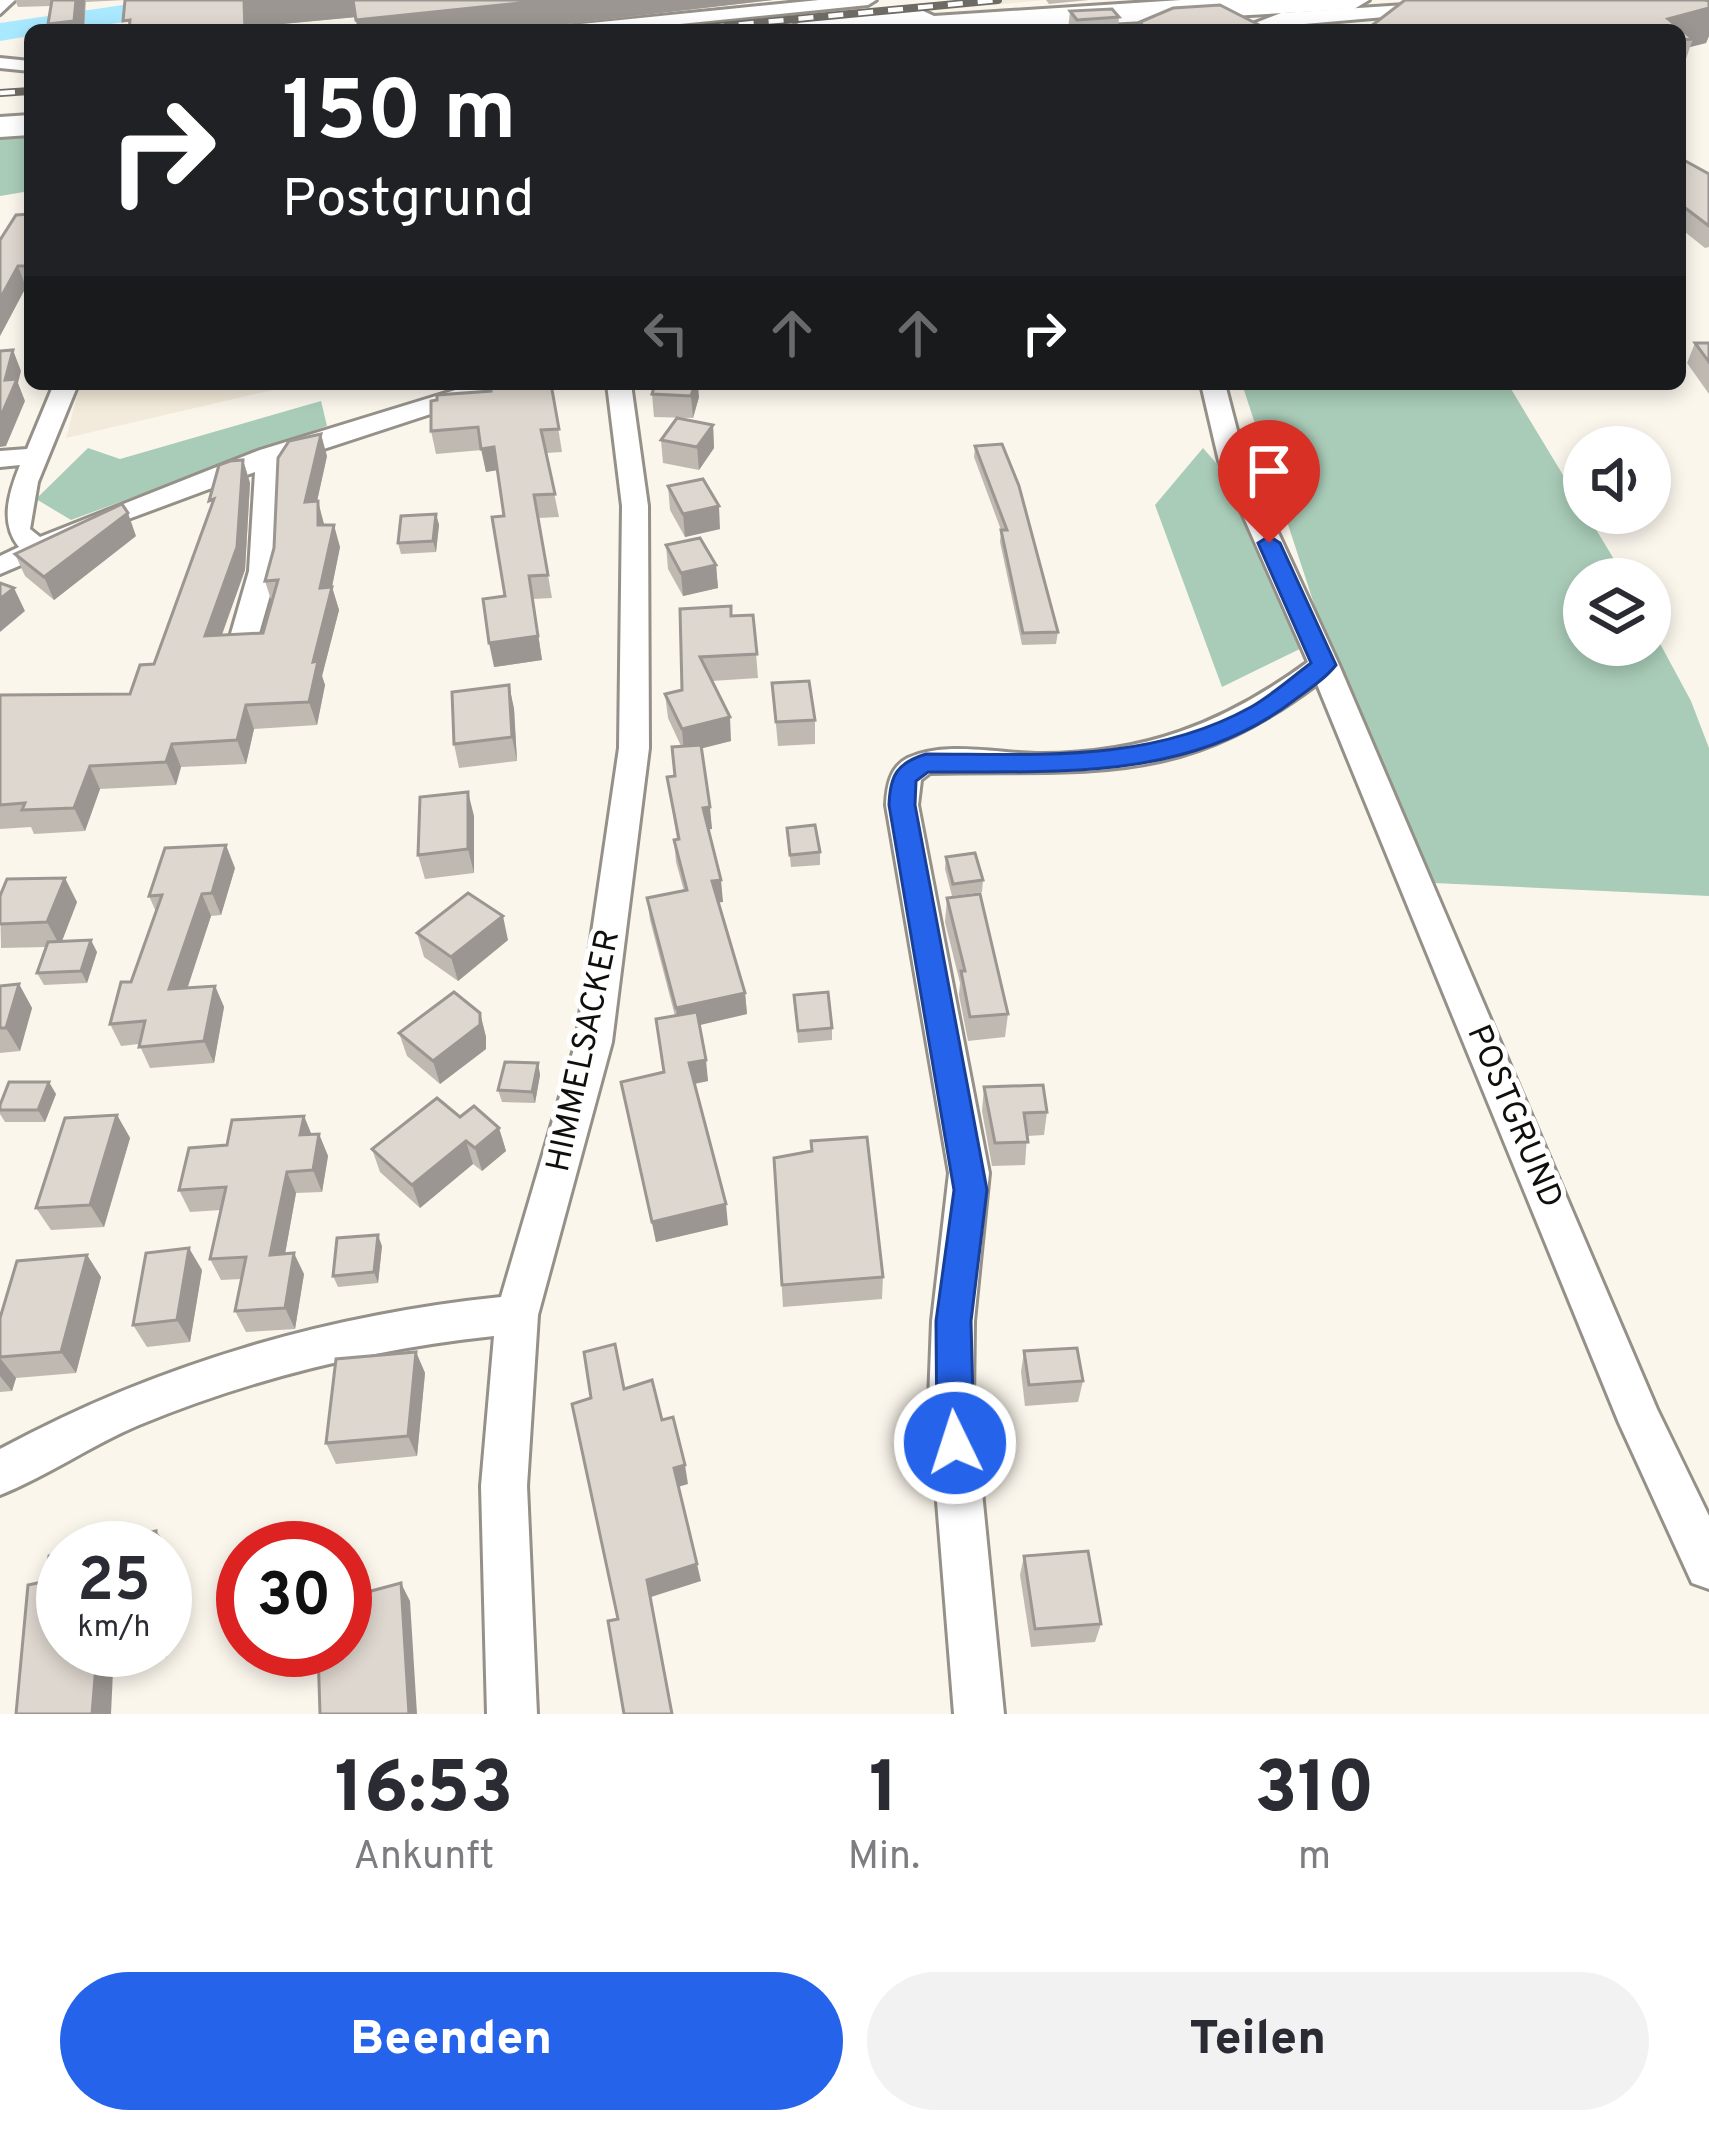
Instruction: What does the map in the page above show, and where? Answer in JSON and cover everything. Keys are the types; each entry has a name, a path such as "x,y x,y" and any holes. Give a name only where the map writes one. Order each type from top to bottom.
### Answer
{"highway":[{"path":"868,24 1129,0"},
{"path":"944,17 1261,0"},
{"path":"951,24 1354,0"}],"street":[{"path":"0,9 8,0"},
{"path":"615,24 760,4 868,0"},
{"path":"1265,24 1296,16 1449,7"},
{"path":"36,548 13,522 64,390"},
{"path":"0,566 269,455 480,390"},
{"name":"HIMMELSACKER","path":"512,1714 504,1486 517,1315 594,1042 634,748 635,506 620,390"},
{"name":"POSTGRUND","path":"1214,390 1225,441 1324,665 1641,1424 1709,1566"},
{"path":"242,644 263,571 269,455"},
{"path":"0,459 38,456"},
{"path":"980,1714 951,1401 953,1321 970,1190 902,805 903,780 911,768 926,763 1103,762 1196,742 1262,712 1324,665"},
{"path":"0,1473 153,1400 239,1371 383,1332 453,1319 517,1315"}],"shaded area":[{"path":"962,0 1045,0 795,24 703,24"},
{"path":"78,390 272,390 66,438"}],"green space":[{"path":"24,134 24,192 0,196 0,136"},
{"path":"1244,390 1512,390 1563,475 1563,534 1599,534 1613,558 1563,558 1563,666 1671,664 1691,701 1709,748 1709,896 1434,883 1334,665"},
{"path":"321,401 327,426 71,520 36,499 88,448 120,459"},
{"path":"1203,448 1217,464 1304,647 1222,687 1155,505"}],"building":[{"path":"52,0 76,0 74,21 48,24"},
{"path":"125,0 258,0 244,1 245,24 123,21"},
{"path":"353,0 549,0 356,20"},
{"path":"1405,0 1709,1 1709,8 1668,19 1674,24 1374,24"},
{"path":"1220,5 1257,24 1140,22 1173,8"},
{"path":"1112,9 1119,17 1077,20 1070,11"},
{"path":"1686,161 1709,174 1709,226 1686,209"},
{"path":"24,214 24,266 18,266 0,299 0,240 16,215"},
{"path":"1695,343 1709,343 1709,362"},
{"path":"13,350 5,380 17,379 0,418 0,351"},
{"path":"552,390 559,429 541,430 555,494 534,495 548,575 529,576 538,636 489,643 483,599 505,596 492,517 504,516 494,447 481,449 478,427 431,431 431,401 437,395"},
{"path":"653,390 693,390 691,396 652,394"},
{"path":"677,418 713,425 697,447 661,440"},
{"path":"321,434 305,502 318,501 318,525 334,525 320,588 332,587 313,662 318,661 309,702 246,705 237,740 172,744 166,762 90,766 74,808 22,810 25,803 0,805 0,695 130,694 140,665 154,664 214,499 209,501 219,465 230,461 243,460 237,547 205,636 263,633 278,580 265,581 274,548 278,458 289,441"},
{"path":"1002,444 1019,486 1058,632 1023,633 1001,530 1007,530 975,446"},
{"path":"703,479 719,506 683,514 668,486"},
{"path":"122,504 128,513 44,577 15,554"},
{"path":"436,514 433,541 398,543 401,516"},
{"path":"700,538 716,565 681,573 666,545"},
{"path":"0,583 14,588 0,599"},
{"path":"731,606 731,616 753,615 757,654 700,657 730,717 682,729 665,694 682,690 680,609"},
{"path":"809,681 815,720 776,722 772,683"},
{"path":"509,685 512,737 454,744 452,692"},
{"path":"701,745 710,807 703,808 721,880 712,881 745,993 676,1008 647,898 687,890 674,840 679,839 667,777 675,776 672,747"},
{"path":"468,792 468,849 418,855 420,797"},
{"path":"815,825 820,852 790,855 787,828"},
{"path":"226,845 212,893 202,894 169,989 215,986 204,1041 139,1047 145,1021 110,1024 121,982 131,982 162,895 149,896 165,848"},
{"path":"975,853 983,880 953,884 946,857"},
{"path":"65,878 47,922 0,924 0,896 7,879"},
{"path":"468,893 503,916 451,957 417,933"},
{"path":"980,894 1008,1014 970,1017 961,971 965,971 947,898"},
{"path":"91,940 81,971 37,973 48,942"},
{"path":"19,984 6,1028 0,1028 0,986"},
{"path":"454,992 480,1013 480,1025 433,1061 399,1033"},
{"path":"828,992 832,1028 798,1031 794,995"},
{"path":"697,1012 706,1060 689,1063 726,1204 652,1222 621,1082 664,1072 656,1019"},
{"path":"505,1062 538,1063 532,1092 498,1090"},
{"path":"9,1082 49,1082 38,1110 0,1110"},
{"path":"1043,1085 1047,1112 1024,1113 1028,1142 995,1143 984,1087"},
{"path":"437,1098 460,1117 474,1106 499,1128 475,1148 466,1141 412,1185 372,1149"},
{"path":"117,1115 90,1205 36,1208 65,1118"},
{"path":"304,1116 300,1135 319,1134 313,1170 287,1172 270,1255 294,1253 285,1308 235,1311 246,1257 210,1259 226,1187 179,1190 189,1148 227,1145 232,1120"},
{"path":"867,1137 883,1277 782,1285 774,1158 812,1151 811,1141"},
{"path":"378,1235 374,1272 333,1276 337,1238"},
{"path":"189,1248 177,1320 133,1325 146,1253"},
{"path":"87,1255 61,1352 0,1357 0,1318 17,1261"},
{"path":"615,1344 624,1389 652,1380 662,1420 673,1417 685,1465 674,1468 697,1564 647,1580 672,1714 624,1714 608,1621 618,1619 572,1404 591,1398 584,1352"},
{"path":"1077,1348 1083,1381 1029,1385 1024,1351"},
{"path":"416,1352 408,1436 326,1443 336,1359"},
{"path":"1088,1551 1101,1624 1035,1629 1024,1556"},
{"path":"36,1583 36,1677 95,1677 92,1714 16,1714 28,1585"},
{"path":"401,1583 409,1714 320,1714 319,1677 372,1677 372,1591"}],"waterway":[{"path":"54,24 214,0"},
{"path":"0,32 24,28"}],"railway":[{"path":"743,24 998,0"},
{"path":"0,93 24,91"}],"route":[{"path":"955,1443 953,1321 969,1173 902,805 903,780 911,768 926,763 1103,762 1144,756 1196,742 1262,712 1324,665 1269,543"}]}
